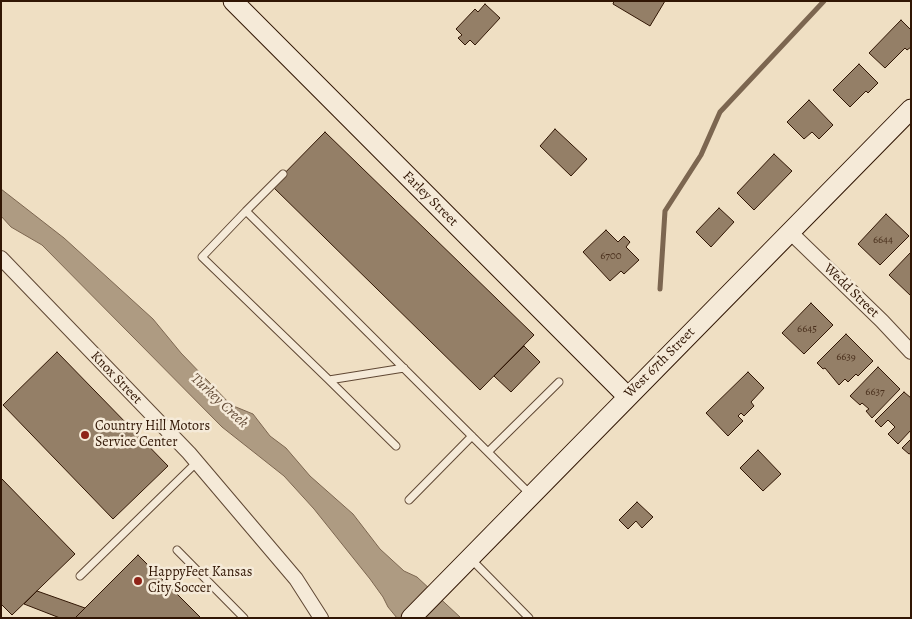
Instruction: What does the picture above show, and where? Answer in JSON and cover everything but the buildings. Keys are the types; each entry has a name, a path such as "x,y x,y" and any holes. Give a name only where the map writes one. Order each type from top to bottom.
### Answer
{"street":[{"name":"Farley Street","path":"233,1 627,396"},
{"name":"West 67th Street","path":"411,618 911,109"},
{"name":"Wedd Street","path":"790,232 882,321 911,352"},
{"name":"Knox Street","path":"1,258 197,462 296,579 320,618"}],"lane":[{"path":"283,174 202,257 396,446"},
{"path":"246,211 532,495"},
{"path":"328,380 404,368"},
{"path":"488,452 559,382"},
{"path":"409,500 472,436"},
{"path":"80,576 197,462"},
{"path":"177,550 244,618"},
{"path":"470,558 529,618"}],"water":[{"name":"Turkey Creek","path":"1,189 64,238 153,319 181,353 231,405 253,414 270,436 286,448 310,476 353,514 380,549 404,571 417,577 461,618 397,618 370,579 314,509 284,476 222,427 42,245 11,227 1,216"}],"waterway":[{"path":"660,289 665,211 701,155 720,112 824,1"}],"place":[{"name":"Country Hill Motors Service Center","path":"85,435"},
{"name":"HappyFeet Kansas City Soccer","path":"138,581"}]}
